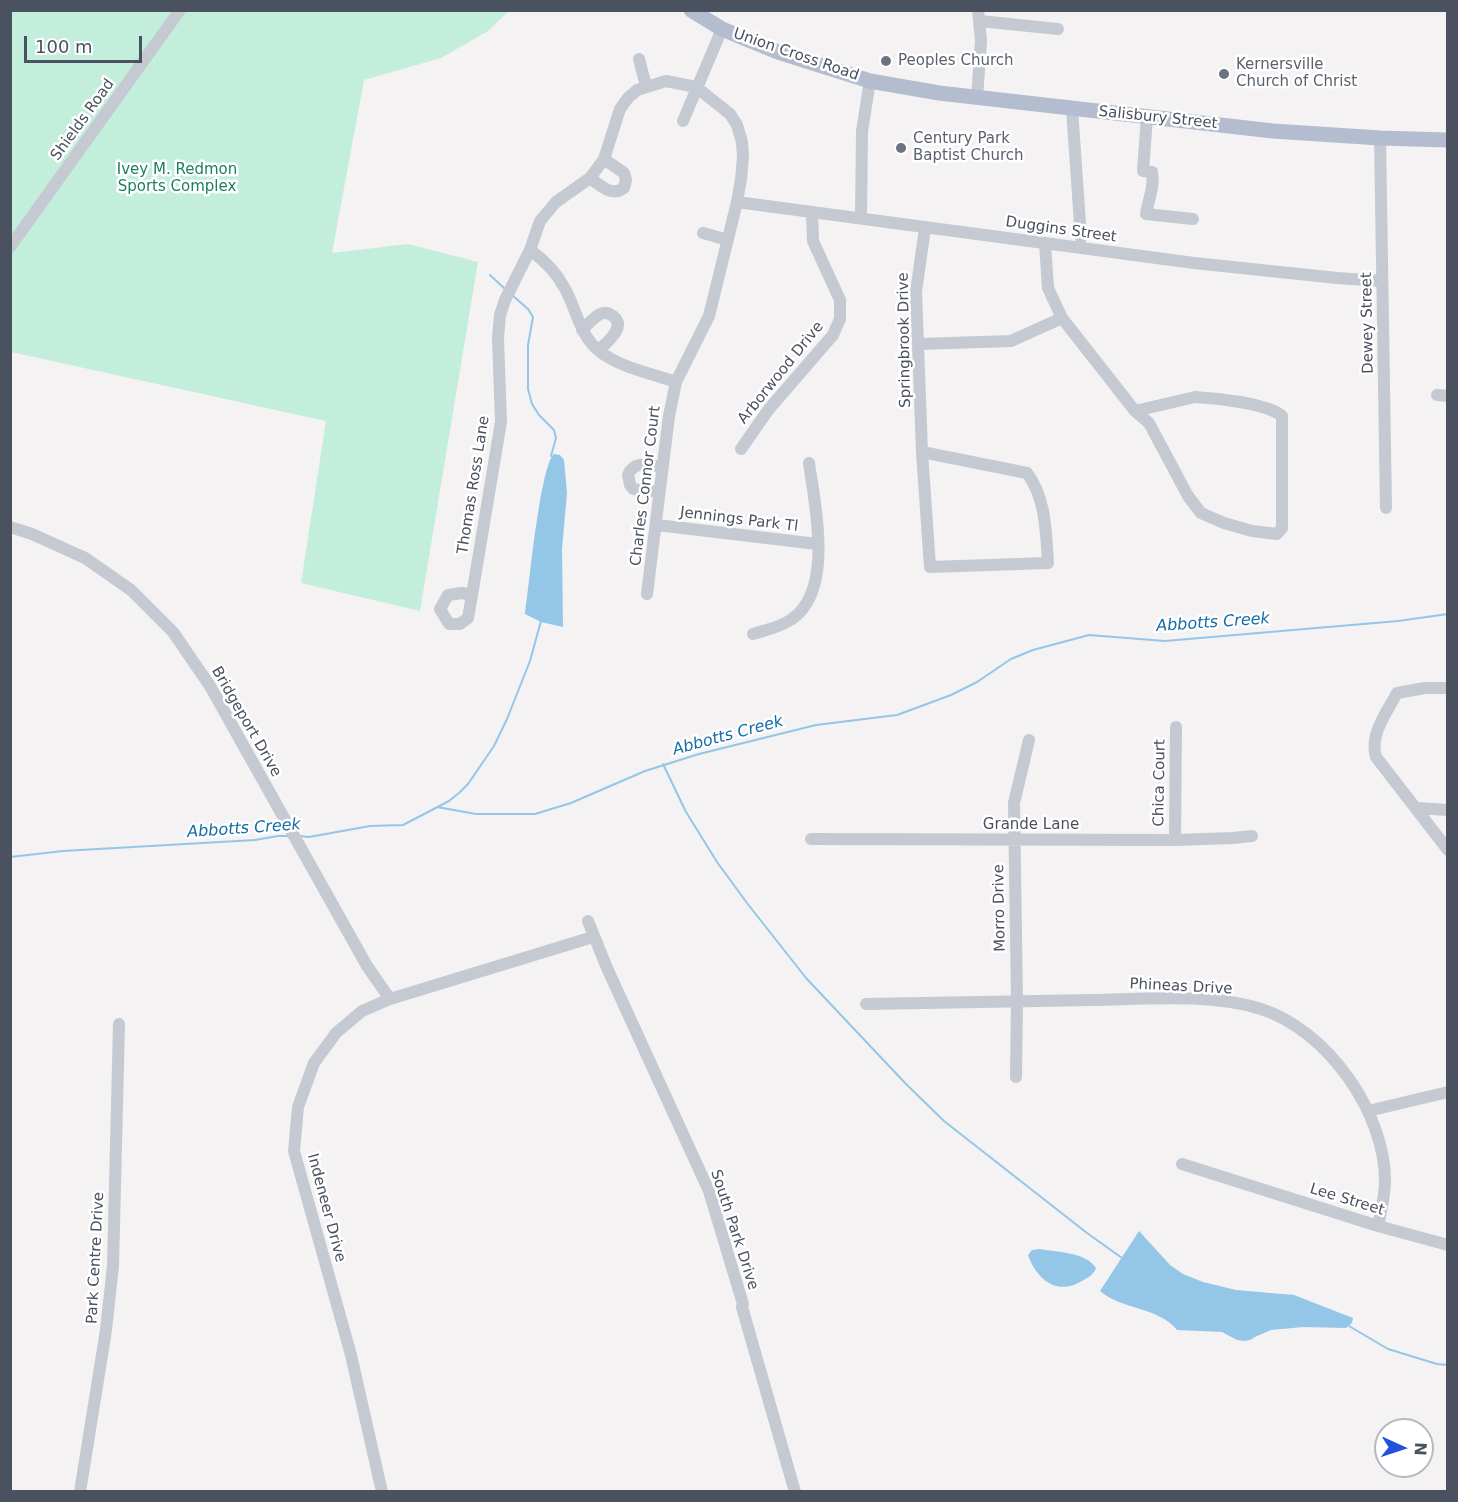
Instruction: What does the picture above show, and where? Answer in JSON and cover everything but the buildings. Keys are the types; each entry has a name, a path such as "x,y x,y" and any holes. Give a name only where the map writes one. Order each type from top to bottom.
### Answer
{"main road":[{"name":"Union Cross Road","path":"691,10 722,29 778,52 870,81"},
{"name":"Salisbury Street","path":"870,81 977,98 1273,132 1448,140"}],"street":[{"name":"Shields Road","path":"12,243 180,10"},
{"path":"977,98 981,41 979,16 1059,28"},
{"path":"683,122 722,29"},
{"path":"639,59 646,86 666,81 696,87"},
{"path":"861,218 862,130 870,81"},
{"name":"Thomas Ross Lane","path":"472,596 501,422 498,338 500,315 505,300 530,250 540,221 556,202 590,178 604,159 620,109 632,94 646,86"},
{"name":"Charles Connor Court","path":"647,594 669,416 676,382 709,316 741,180 742,142 737,125 730,114 696,87"},
{"path":"1072,109 1081,238"},
{"path":"1147,117 1143,171 1152,172 1154,178 1146,214 1193,219"},
{"name":"Dewey Street","path":"1380,138 1386,508"},
{"path":"590,178 611,192 618,193 624,189 626,180 624,173 604,159"},
{"name":"Duggins Street","path":"737,202 1194,263 1382,281"},
{"name":"Arborwood Drive","path":"741,449 769,409 833,335 840,319 841,308 837,290 813,241 812,213"},
{"name":"Springbrook Drive","path":"922,452 1027,473 1033,481 1045,520 1048,563 930,567 922,452 916,292 925,228"},
{"path":"703,233 728,240"},
{"path":"1045,243 1048,288 1062,318 1135,411 1149,423 1188,496 1201,513 1221,522 1252,531 1274,534 1280,532 1282,419 1279,413 1230,401 1194,398 1135,411"},
{"path":"530,250 546,262 564,288 582,330 599,350 620,363 676,382"},
{"path":"582,330 600,314 607,313 615,317 618,323 617,330 599,350"},
{"path":"918,344 1011,342 1062,318"},
{"path":"753,634 792,620 807,604 815,585 817,523 809,463"},
{"path":"659,492 633,489 628,475 633,466 663,467"},
{"name":"Jennings Park Tl","path":"657,525 817,544"},
{"name":"Bridgeport Drive","path":"10,527 32,534 85,558 131,590 173,632 210,686 367,966 390,999"},
{"path":"1448,688 1425,688 1397,693 1374,739 1373,748 1376,758 1448,850"},
{"name":"Chica Court","path":"1175,840 1176,727"},
{"name":"Morro Drive","path":"1016,1077 1014,803 1029,740"},
{"path":"1417,808 1448,810"},
{"name":"Grande Lane","path":"811,839 1175,840 1252,836"},
{"name":"South Park Drive","path":"588,921 593,937 709,1191 795,1491"},
{"name":"Indeneer Drive","path":"382,1491 351,1355 294,1151 298,1107 314,1063 336,1033 362,1011 390,999 593,937"},
{"name":"Phineas Drive","path":"866,1004 1189,999 1261,1009 1287,1021 1316,1042 1343,1071 1368,1111 1382,1150 1385,1180 1378,1226"},
{"name":"Park Centre Drive","path":"80,1491 106,1330 113,1266 119,1024"},
{"path":"1368,1111 1448,1092"},
{"name":"Lee Street","path":"1182,1164 1378,1226 1448,1245"}],"green space":[{"name":"Ivey M. Redmon Sports Complex","path":"11,11 509,11 488,31 441,58 364,80 332,253 408,244 478,262 420,611 301,583 326,421 11,352"}],"water":[{"path":"554,454 560,455 564,460 567,493 562,549 563,627 541,622 525,614 544,480"},
{"path":"1139,1231 1170,1265 1183,1274 1203,1282 1236,1290 1294,1295 1353,1318 1352,1323 1346,1328 1303,1327 1271,1330 1244,1341 1222,1332 1177,1330 1160,1317 1119,1302 1100,1291"},
{"path":"1039,1249 1078,1256 1096,1268 1089,1277 1082,1281 1064,1287 1056,1286 1042,1278 1032,1264 1028,1255 1032,1250"}],"waterway":[{"path":"490,275 505,289"},
{"path":"512,295 528,309 533,317 528,345 528,389 532,404 554,430 556,438 551,456"},
{"name":"Abbotts Creek","path":"437,807 476,814 535,814 571,803 645,771 699,754 816,725 897,715 951,695 977,682 1011,659 1033,650 1089,635 1165,641 1398,621 1448,614"},
{"path":"299,836 309,837 370,826 403,825 449,801 459,793 468,784 494,746 507,719 530,661 541,621"},
{"path":"663,764 686,812 717,862 806,978 944,1121 1122,1258"},
{"name":"Abbotts Creek","path":"10,857 63,851 290,836"},
{"path":"1349,1326 1388,1349 1437,1364 1448,1365"}],"place":[{"name":"Peoples Church","path":"886,61"},
{"name":"Kernersville Church of Christ","path":"1224,74"},
{"name":"Century Park Baptist Church","path":"901,148"}]}
